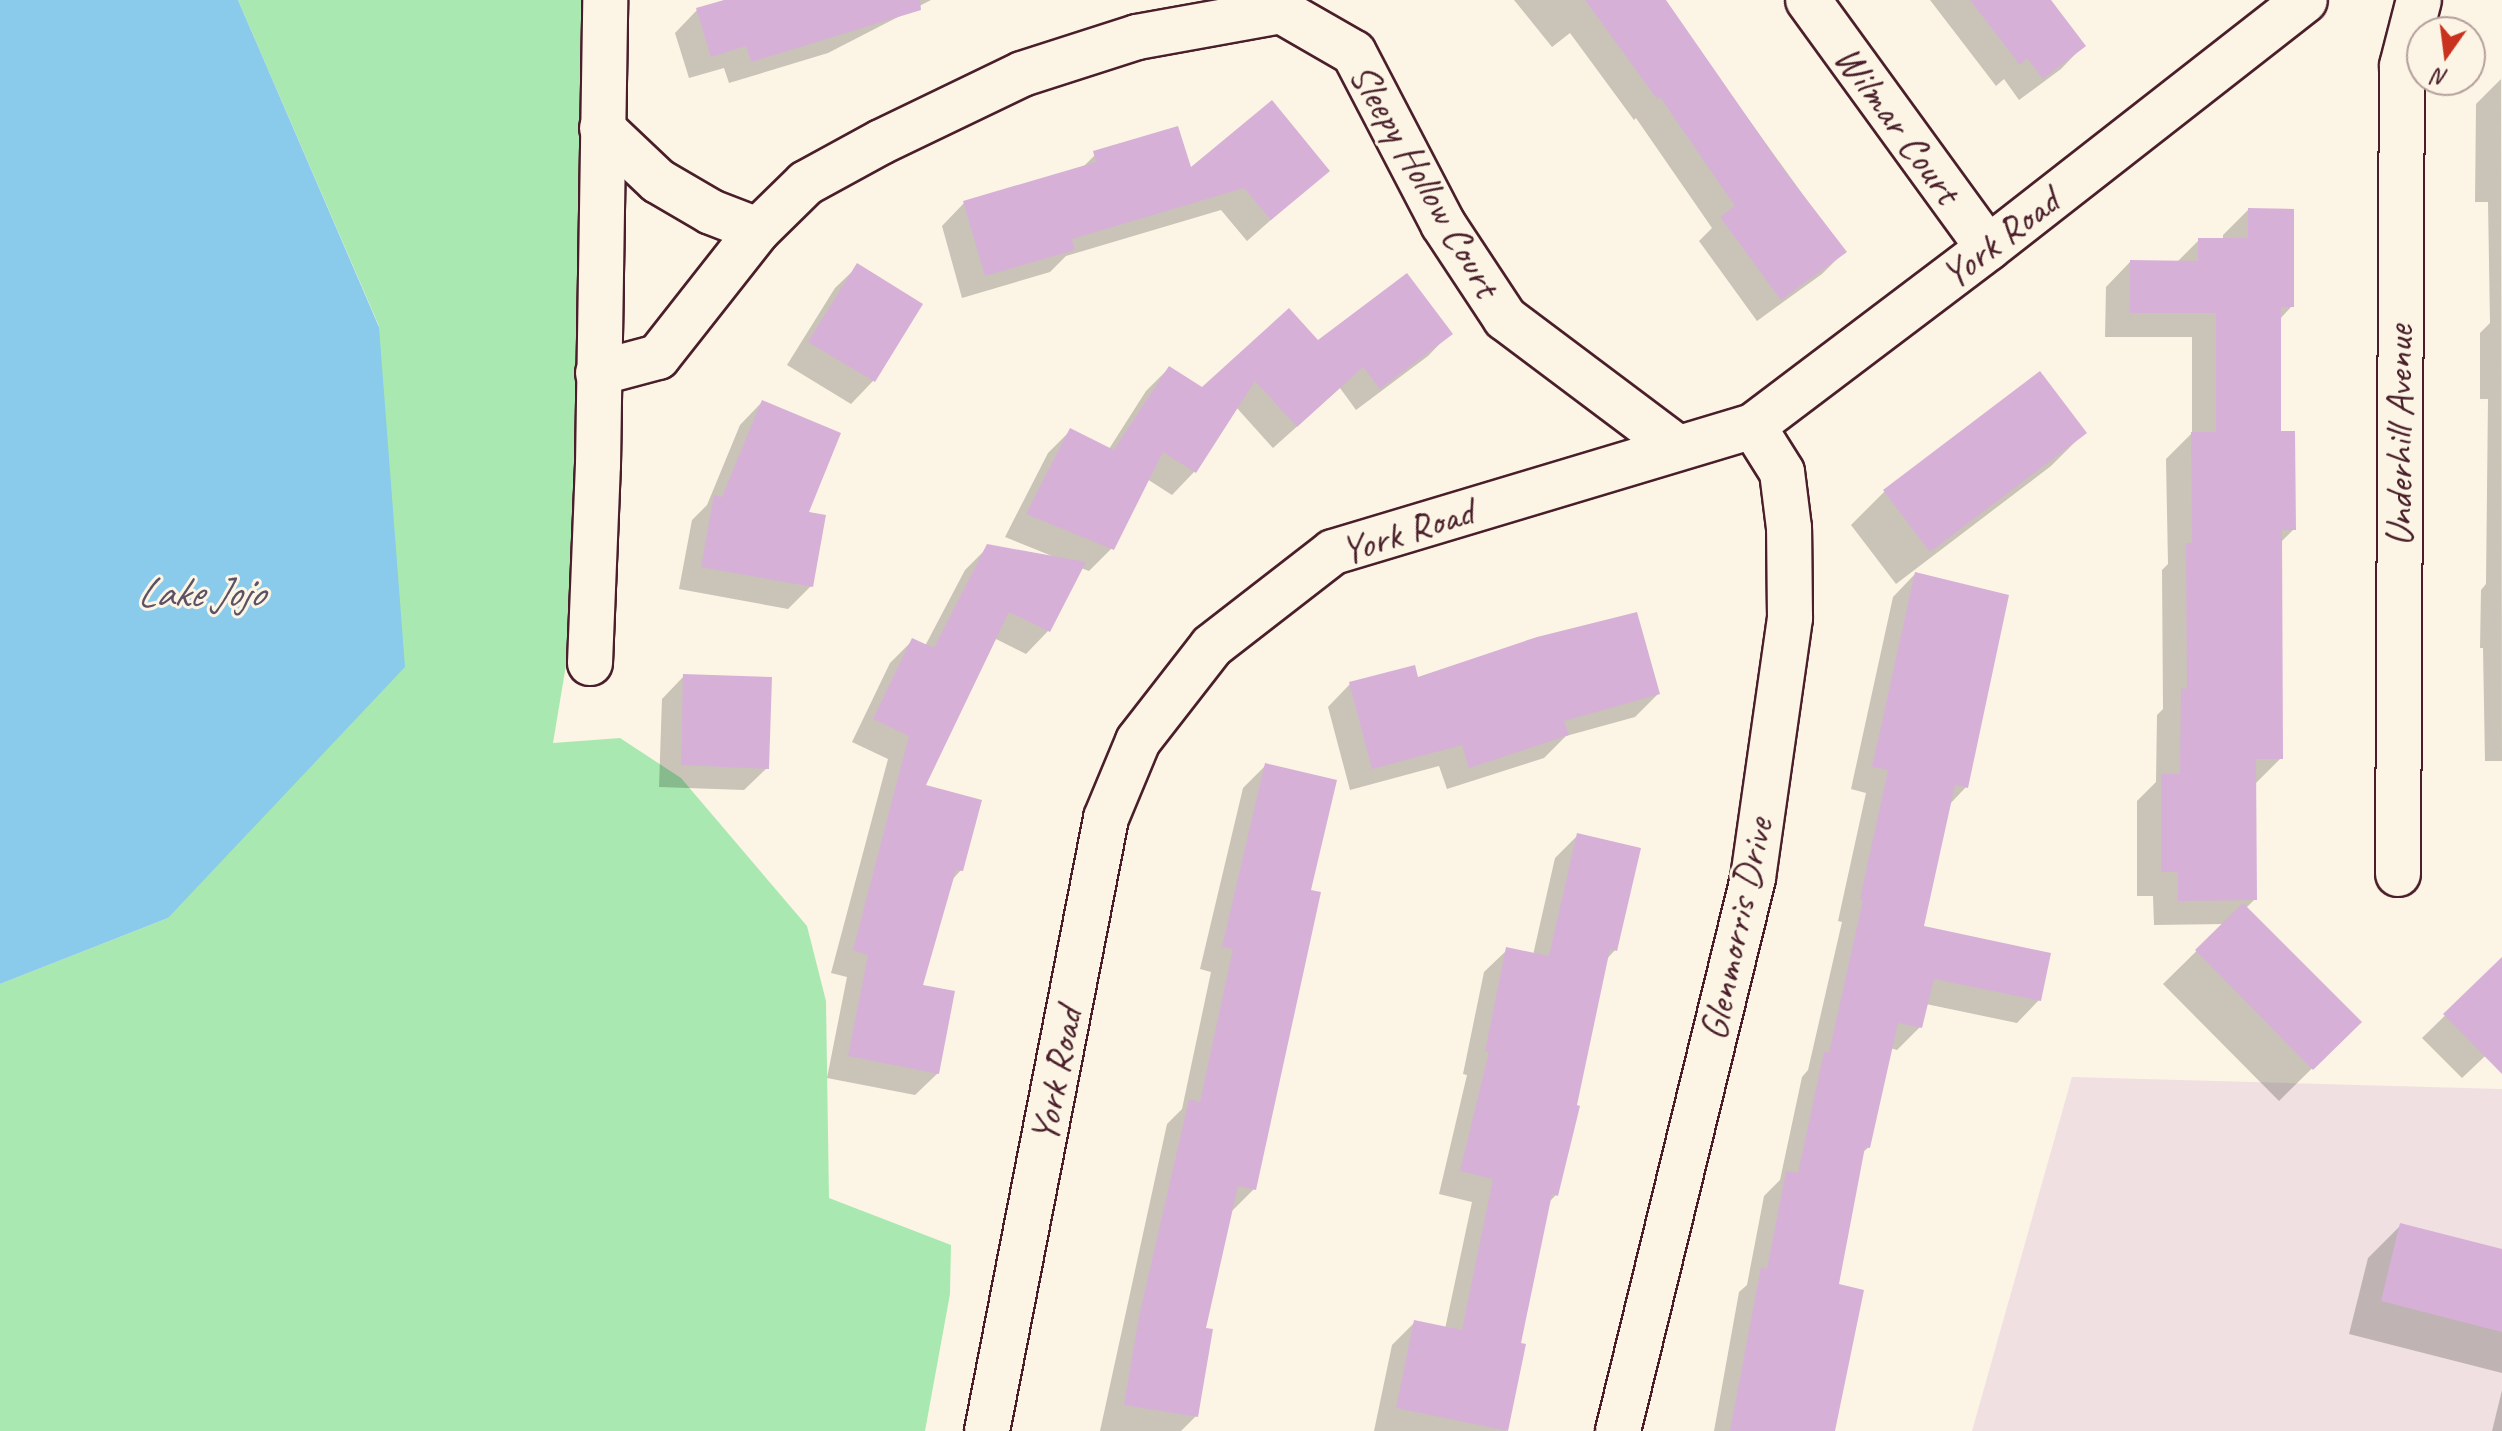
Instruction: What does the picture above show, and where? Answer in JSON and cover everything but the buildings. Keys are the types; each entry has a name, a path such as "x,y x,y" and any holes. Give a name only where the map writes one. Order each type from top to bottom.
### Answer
{"street":[{"path":"590,663 598,465 605,0"},
{"name":"Wilmar Court","path":"1808,0 1988,248"},
{"name":"York Road","path":"987,1431 1106,818 1138,741 1212,646 1333,552 1753,426 1988,248 2305,0"},
{"name":"Underhill Avenue","path":"2398,874 2402,66 2419,0"},
{"name":"Sleepy Hollow Court","path":"598,373 658,357 758,230 806,183 881,142 1022,74 1137,37 1281,11 1354,53 1443,224 1505,318 1677,447"},
{"path":"602,128 658,181 711,212 758,230"},
{"name":"Glenmorris Drive","path":"1618,1431 1753,878 1790,618 1789,528 1782,472 1753,426"}],"shaded area":[{"path":"2072,1077 2502,1089 2502,1431 1972,1431"}],"green space":[{"path":"238,0 618,0 603,443 553,743 620,738 681,778 807,926 826,1001 829,1198 951,1245 950,1294 925,1431 0,1431 0,984 168,918 379,326"}],"water":[{"name":"Lake Jojo","path":"0,0 238,0 379,327 405,667 168,918 0,984"}]}
